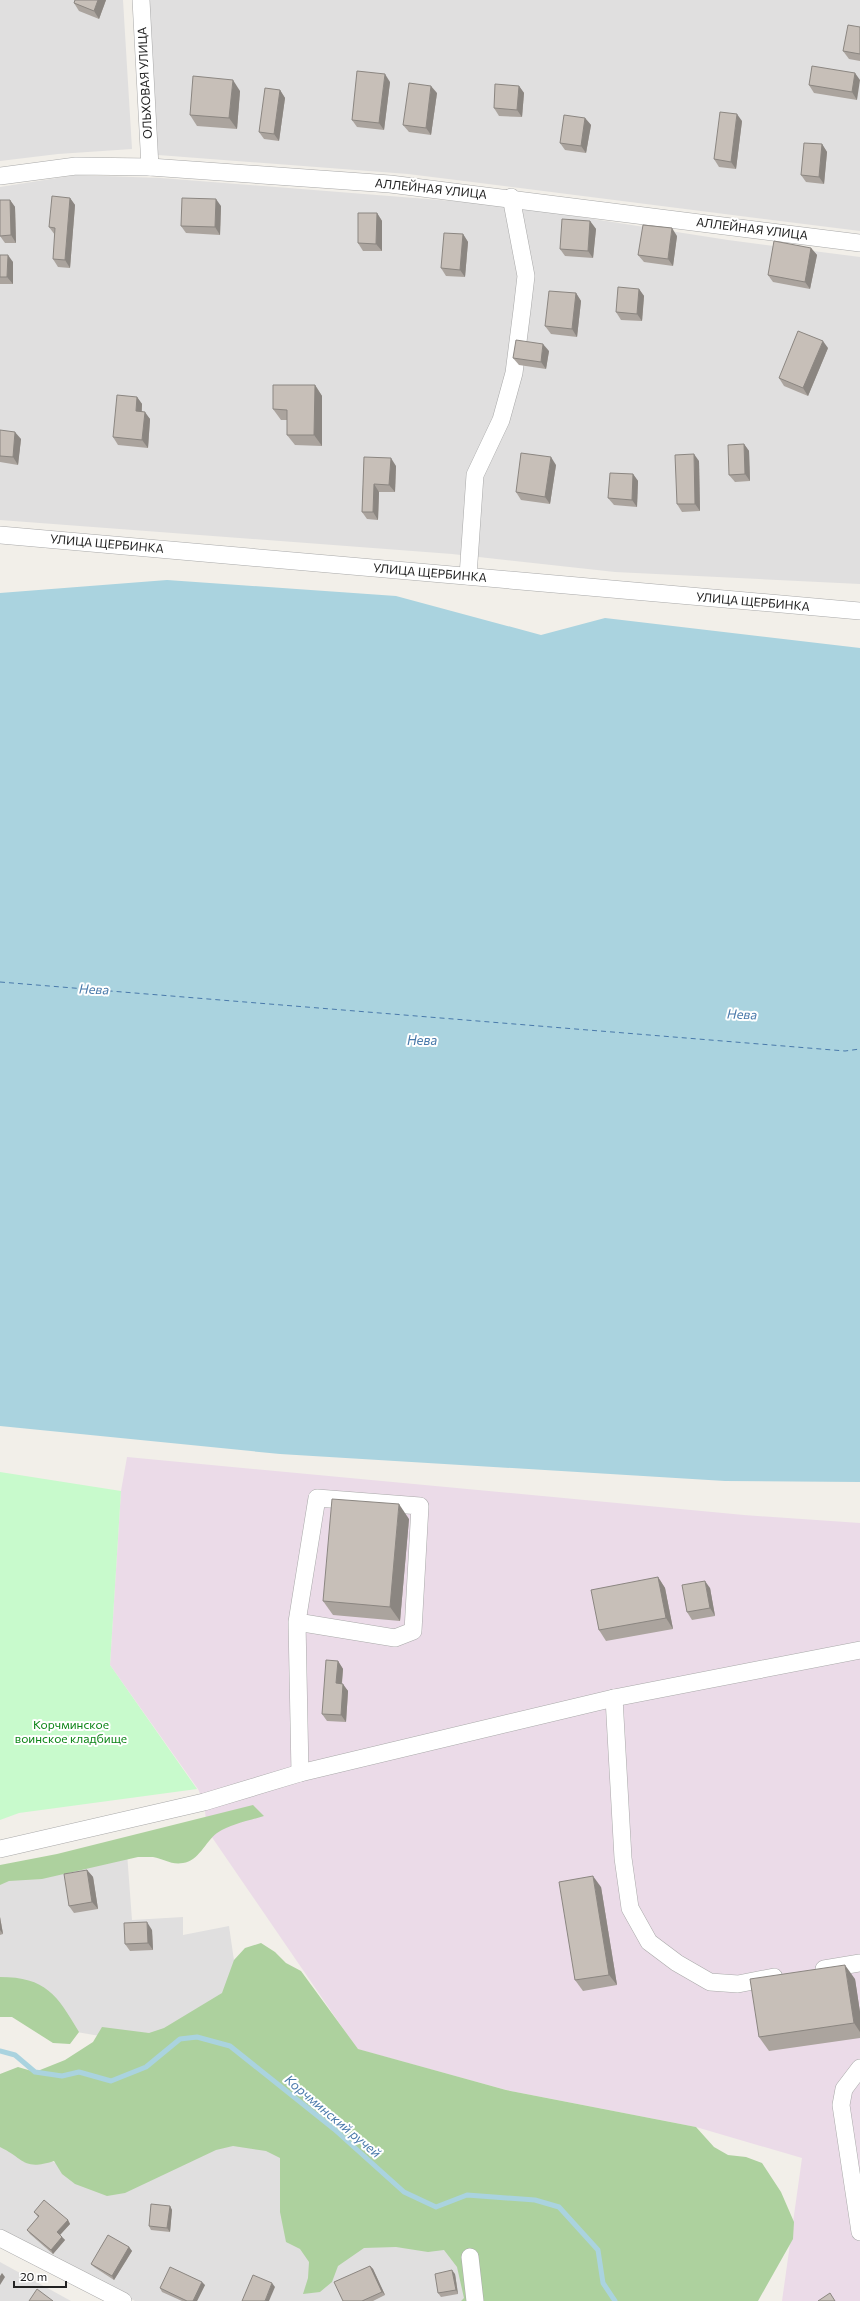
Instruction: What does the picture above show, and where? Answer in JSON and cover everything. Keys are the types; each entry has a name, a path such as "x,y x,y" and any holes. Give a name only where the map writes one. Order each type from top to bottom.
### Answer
{"street":[{"name":"ОЛЬХОВАЯ УЛИЦА","path":"141,0 150,167"},
{"name":"АЛЛЕЙНАЯ УЛИЦА","path":"0,176 76,166 150,167 390,184 511,197 860,243"},
{"path":"468,576 475,475 501,420 514,373 526,276 511,197"},
{"name":"УЛИЦА ЩЕРБИНКА","path":"0,535 860,611"},
{"path":"297,1622 395,1638 413,1631 420,1506 317,1498 297,1622 300,1773"},
{"path":"0,1849 204,1802 300,1773 614,1698 860,1650"},
{"path":"614,1698 623,1858 630,1908 649,1942 677,1963 710,1982 738,1984 860,1963"},
{"path":"860,2068 844,2089 841,2105 860,2232"},
{"path":"0,2238 122,2301"},
{"path":"470,2257 475,2301"}],"shaded area":[{"path":"0,0 123,0 132,149 58,154 0,161"},
{"path":"148,0 860,0 860,231 408,174 158,155"},
{"path":"76,175 161,178 503,205 728,240 860,257 860,584 615,572 452,554 0,520 0,187"},
{"path":"127,1457 744,1515 860,1523 860,2301 782,2301 802,2158 696,2127 506,2090 357,2049 207,1830 204,1802 198,1789 110,1665 121,1491"},
{"path":"127,1853 132,1920 183,1917 183,1935 229,1926 241,2009 134,2042 54,2028 0,2005 0,1873"},
{"path":"128,2140 291,2147 383,2222 456,2236 468,2301 135,2301 0,2231 0,2142 114,2185"},
{"path":"0,2262 71,2301 0,2301"}],"green space":[{"name":"Корчминское воинское кладбище","path":"0,1472 121,1491 110,1665 197,1789 19,1813 0,1820"},
{"path":"253,1805 264,1816 234,1825 217,1833 198,1855 189,1862 171,1863 153,1857 138,1857 42,1879 9,1881 0,1885 0,1865 57,1854"},
{"path":"261,1943 275,1952 286,1963 301,1971 358,2049 506,2090 696,2127 714,2147 728,2155 746,2157 762,2163 781,2192 794,2222 793,2239 758,2301 461,2301 464,2298 457,2267 444,2250 428,2252 396,2247 364,2248 338,2266 332,2282 320,2292 303,2294 308,2278 309,2262 300,2249 286,2242 280,2212 280,2158 266,2151 233,2146 216,2150 125,2193 107,2196 75,2184 62,2174 54,2161 36,2165 30,2164 0,2147 0,2074 18,2067 35,2072 65,2060 93,2042 102,2027 149,2033 164,2028 222,1993 234,1960 245,1948"},
{"path":"0,1977 29,1980 48,1991 56,1998 79,2032 70,2044 53,2043 12,2017 0,2017"}],"water":[{"name":"Нева","path":"167,580 396,596 541,635 605,618 860,648 860,1482 725,1481 280,1454 0,1426 0,593"}],"building":[{"path":"75,0 98,0 94,11 74,3"},
{"path":"848,25 860,27 860,54 843,51"},
{"path":"812,66 855,73 852,92 809,85"},
{"path":"357,71 385,74 379,123 352,120"},
{"path":"193,76 233,80 229,118 190,115"},
{"path":"409,83 431,86 426,128 403,125"},
{"path":"495,84 519,86 517,110 494,108"},
{"path":"265,88 280,90 274,134 259,132"},
{"path":"720,112 737,114 731,162 714,159"},
{"path":"564,115 585,118 581,146 560,143"},
{"path":"804,143 822,144 819,177 801,175"},
{"path":"52,196 70,198 65,260 53,259 55,228 49,227"},
{"path":"182,198 216,199 215,227 181,226"},
{"path":"0,200 10,200 11,235 0,236"},
{"path":"358,213 377,213 376,244 358,243"},
{"path":"562,219 590,221 588,251 560,249"},
{"path":"643,225 672,228 668,259 638,255"},
{"path":"444,233 463,234 460,270 441,268"},
{"path":"774,241 811,248 805,282 768,275"},
{"path":"0,255 8,255 7,277 0,277"},
{"path":"618,287 639,289 637,314 616,312"},
{"path":"549,291 576,293 572,329 545,326"},
{"path":"798,331 823,341 803,388 779,378"},
{"path":"516,340 543,344 541,362 513,358"},
{"path":"273,385 315,385 314,435 287,435 287,410 273,409"},
{"path":"117,395 137,397 136,411 145,412 142,440 113,437"},
{"path":"0,430 15,432 13,457 0,456"},
{"path":"744,444 745,474 729,475 728,445"},
{"path":"521,453 551,457 545,497 516,492"},
{"path":"694,454 695,504 677,504 675,455"},
{"path":"364,457 391,458 389,485 374,484 373,512 362,512"},
{"path":"610,473 633,474 632,500 608,498"},
{"path":"332,1499 399,1504 390,1607 323,1601"},
{"path":"658,1577 666,1618 599,1630 591,1590"},
{"path":"705,1581 710,1608 687,1612 682,1585"},
{"path":"326,1660 338,1661 336,1683 343,1684 341,1715 322,1714"},
{"path":"87,1870 92,1902 69,1906 64,1874"},
{"path":"593,1876 609,1975 575,1980 559,1882"},
{"path":"147,1922 148,1943 125,1944 124,1923"},
{"path":"845,1965 854,2023 759,2037 750,1979"},
{"path":"44,2200 68,2220 57,2232 62,2237 51,2250 27,2230 39,2216 34,2212"},
{"path":"151,2204 170,2206 167,2228 149,2226"},
{"path":"108,2235 129,2247 112,2276 91,2264"},
{"path":"370,2266 382,2292 362,2301 343,2301 334,2282"},
{"path":"170,2267 202,2282 193,2301 187,2301 160,2288"},
{"path":"452,2270 456,2290 438,2293 435,2274"},
{"path":"253,2275 272,2283 265,2301 242,2301"},
{"path":"37,2289 53,2301 29,2301"},
{"path":"830,2293 835,2301 818,2301"}],"waterway":[{"name":"Корчминский ручей","path":"0,2051 15,2055 35,2072 62,2076 79,2072 111,2081 146,2067 180,2039 197,2037 230,2046 334,2129 404,2192 436,2207 467,2195 535,2200 559,2207 598,2250 603,2283 615,2301"}],"ferry route":[{"path":"0,982 845,1051 860,1049"}]}
